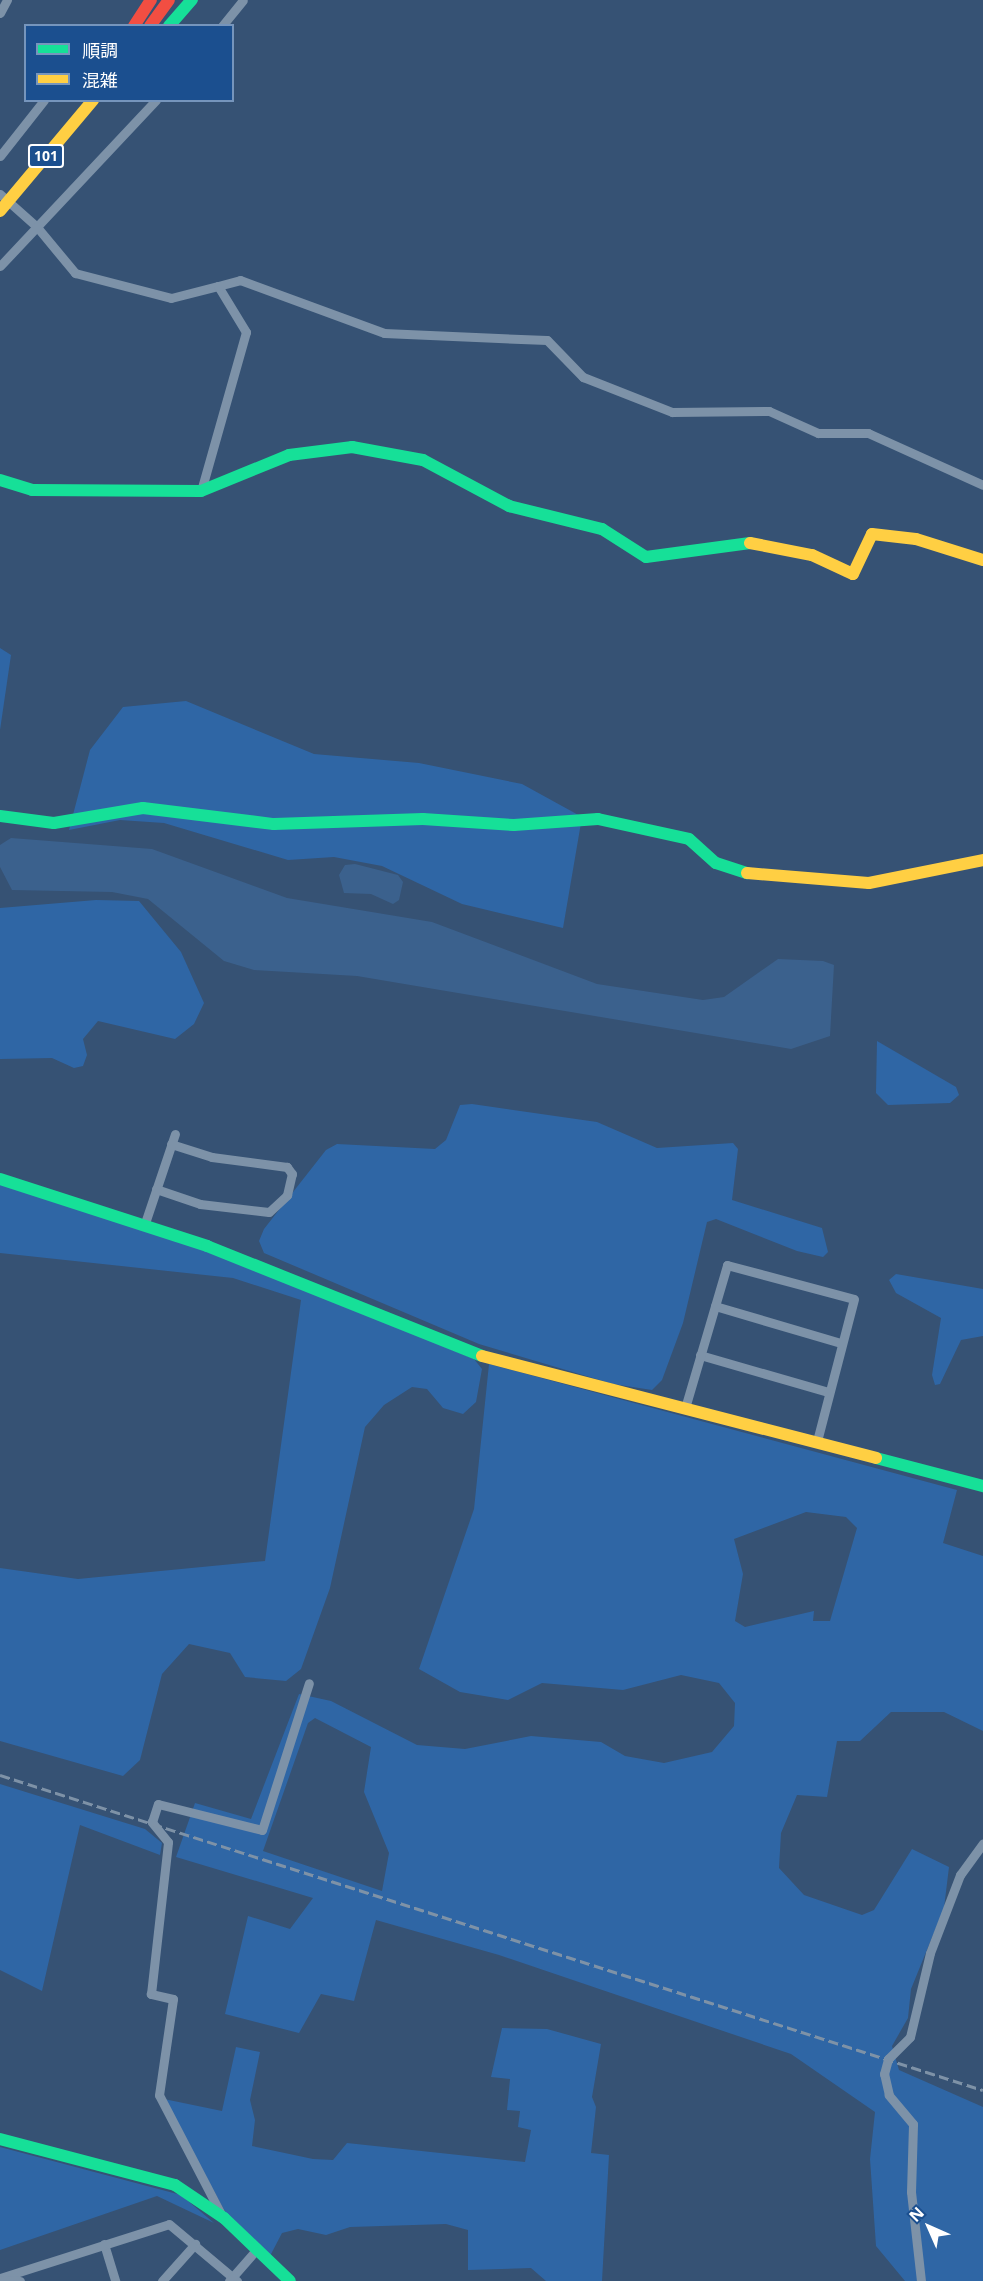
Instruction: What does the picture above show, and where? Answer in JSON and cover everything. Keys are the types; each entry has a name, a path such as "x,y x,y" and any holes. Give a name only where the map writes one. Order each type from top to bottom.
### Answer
{"main road":[{"path":"135,24 151,0"},
{"path":"151,24 169,0"},
{"path":"171,24 192,0"},
{"path":"36,168 81,102"},
{"name":"101","path":"0,211 4,197 36,168 91,102"},
{"path":"0,480 32,490 201,491 289,455 352,447 423,460 509,506 602,529 646,556 745,541 776,552 813,555 853,574 872,534 916,539 983,560"},
{"path":"0,816 54,823 143,808 285,825 423,819 514,825 598,819 689,839 716,863 740,872 826,882 869,883 983,860"},
{"path":"0,1179 145,1223 478,1355 817,1441 983,1486"},
{"path":"0,2139 167,2182 224,2218 290,2281"}],"street":[{"path":"0,13 8,0"},
{"path":"224,24 243,0"},
{"path":"0,156 42,102"},
{"path":"0,266 154,102"},
{"path":"4,197 37,227 75,273 106,285 171,298 240,280 384,333 547,340 583,377 672,412 769,411 818,433 868,433 983,485"},
{"path":"201,491 246,332 218,286"},
{"path":"145,1223 175,1134"},
{"path":"156,1189 200,1204 269,1212 287,1195 292,1174 287,1167 212,1157 171,1144"},
{"path":"686,1408 727,1265 854,1299 817,1441"},
{"path":"715,1306 841,1343"},
{"path":"700,1355 828,1392"},
{"path":"224,2218 159,2095 173,1999 151,1994 168,1842 152,1822 158,1804 262,1830 309,1683"},
{"path":"921,2281 911,2192 913,2124 889,2095 884,2074 888,2059 910,2037 930,1953 960,1875 983,1843"},
{"path":"0,2279 169,2224 195,2244 233,2280 256,2250"},
{"path":"104,2244 115,2281"},
{"path":"162,2281 195,2244"},
{"path":"0,2279 20,2281"}],"shaded area":[{"path":"0,648 11,655 0,730"},
{"path":"186,701 314,754 419,763 522,784 582,817 563,928 462,904 382,866 334,857 288,860 164,823 120,820 69,830 90,750 123,707"},
{"path":"11,838 152,849 287,898 432,922 597,984 703,1000 724,997 778,959 823,961 834,965 830,1036 791,1049 357,976 254,970 224,961 148,899 112,892 12,890 0,867 0,845"},
{"path":"355,864 398,875 403,882 399,900 393,904 371,894 344,893 339,875 345,865"},
{"path":"96,900 139,901 181,952 204,1003 194,1024 175,1039 98,1021 83,1039 87,1055 83,1066 74,1068 52,1058 0,1059 0,908"},
{"path":"877,1041 956,1087 959,1095 950,1103 888,1105 876,1093"},
{"path":"472,1104 597,1122 657,1148 733,1143 738,1149 732,1200 822,1228 828,1252 823,1257 797,1251 716,1219 707,1222 683,1323 662,1380 652,1390 613,1384 479,1344 264,1253 259,1241 264,1229 326,1150 337,1144 435,1149 446,1140 460,1105"},
{"path":"0,1184 138,1226 289,1282 474,1359 482,1369 476,1402 463,1414 443,1408 427,1389 412,1387 384,1405 365,1427 330,1588 301,1669 286,1681 245,1677 230,1653 189,1644 162,1674 140,1760 123,1776 0,1741 0,1568 78,1579 265,1561 301,1300 233,1278 0,1253"},
{"path":"896,1274 983,1289 983,1336 961,1340 940,1384 935,1385 932,1375 941,1318 896,1293 889,1280"},
{"path":"489,1364 957,1490 943,1543 983,1556 983,1731 944,1712 891,1712 860,1741 837,1741 827,1797 797,1795 781,1833 779,1868 804,1895 862,1915 874,1910 912,1849 949,1867 944,1908 911,1989 908,2018 892,2046 899,2070 983,2107 983,2281 905,2281 876,2246 870,2159 875,2112 791,2054 499,1955 376,1920 354,2001 321,1994 299,2033 225,2014 248,1916 290,1929 313,1898 176,1857 195,1803 251,1819 299,1694 331,1701 417,1745 465,1749 531,1736 601,1742 625,1756 664,1763 712,1752 734,1726 735,1703 719,1683 681,1675 623,1690 542,1683 508,1700 460,1692 419,1669 474,1509","holes":["806,1512 846,1517 857,1528 830,1621 813,1621 814,1611 745,1627 735,1621 743,1574 734,1539","315,1718 371,1747 364,1792 389,1853 382,1891 263,1851 308,1723"]},
{"path":"0,1784 145,1829 162,1843 160,1855 80,1825 42,1991 0,1970"},
{"path":"502,2028 547,2029 601,2044 592,2097 596,2107 591,2153 609,2155 602,2281 546,2281 531,2268 468,2270 468,2230 446,2224 350,2227 326,2235 298,2229 282,2233 270,2256 228,2217 164,2099 222,2111 236,2047 260,2052 250,2100 255,2120 252,2146 313,2159 333,2160 347,2143 525,2162 531,2130 518,2127 520,2111 507,2110 510,2079 491,2077"},
{"path":"0,2147 181,2195 214,2223 157,2196 0,2250"}],"railway":[{"path":"0,1775 983,2090"}],"traffic: fast":[{"path":"171,24 192,0"},
{"path":"0,480 32,490 201,491 289,455 352,447 423,460 509,506 602,529 646,557 750,543"},
{"path":"0,816 54,823 143,808 274,824 423,819 514,825 598,819 689,839 716,863 747,873"},
{"path":"0,1179 207,1246 482,1356"},
{"path":"876,1458 983,1486"},
{"path":"0,2139 175,2185 224,2218 290,2281"}],"traffic: slow":[{"path":"0,211 91,102"},
{"path":"750,543 812,555 853,574 872,534 916,539 983,560"},
{"path":"747,873 869,883 983,860"},
{"path":"482,1356 876,1458"}],"traffic: jam":[{"path":"135,24 151,0"},
{"path":"151,24 169,0"}]}
